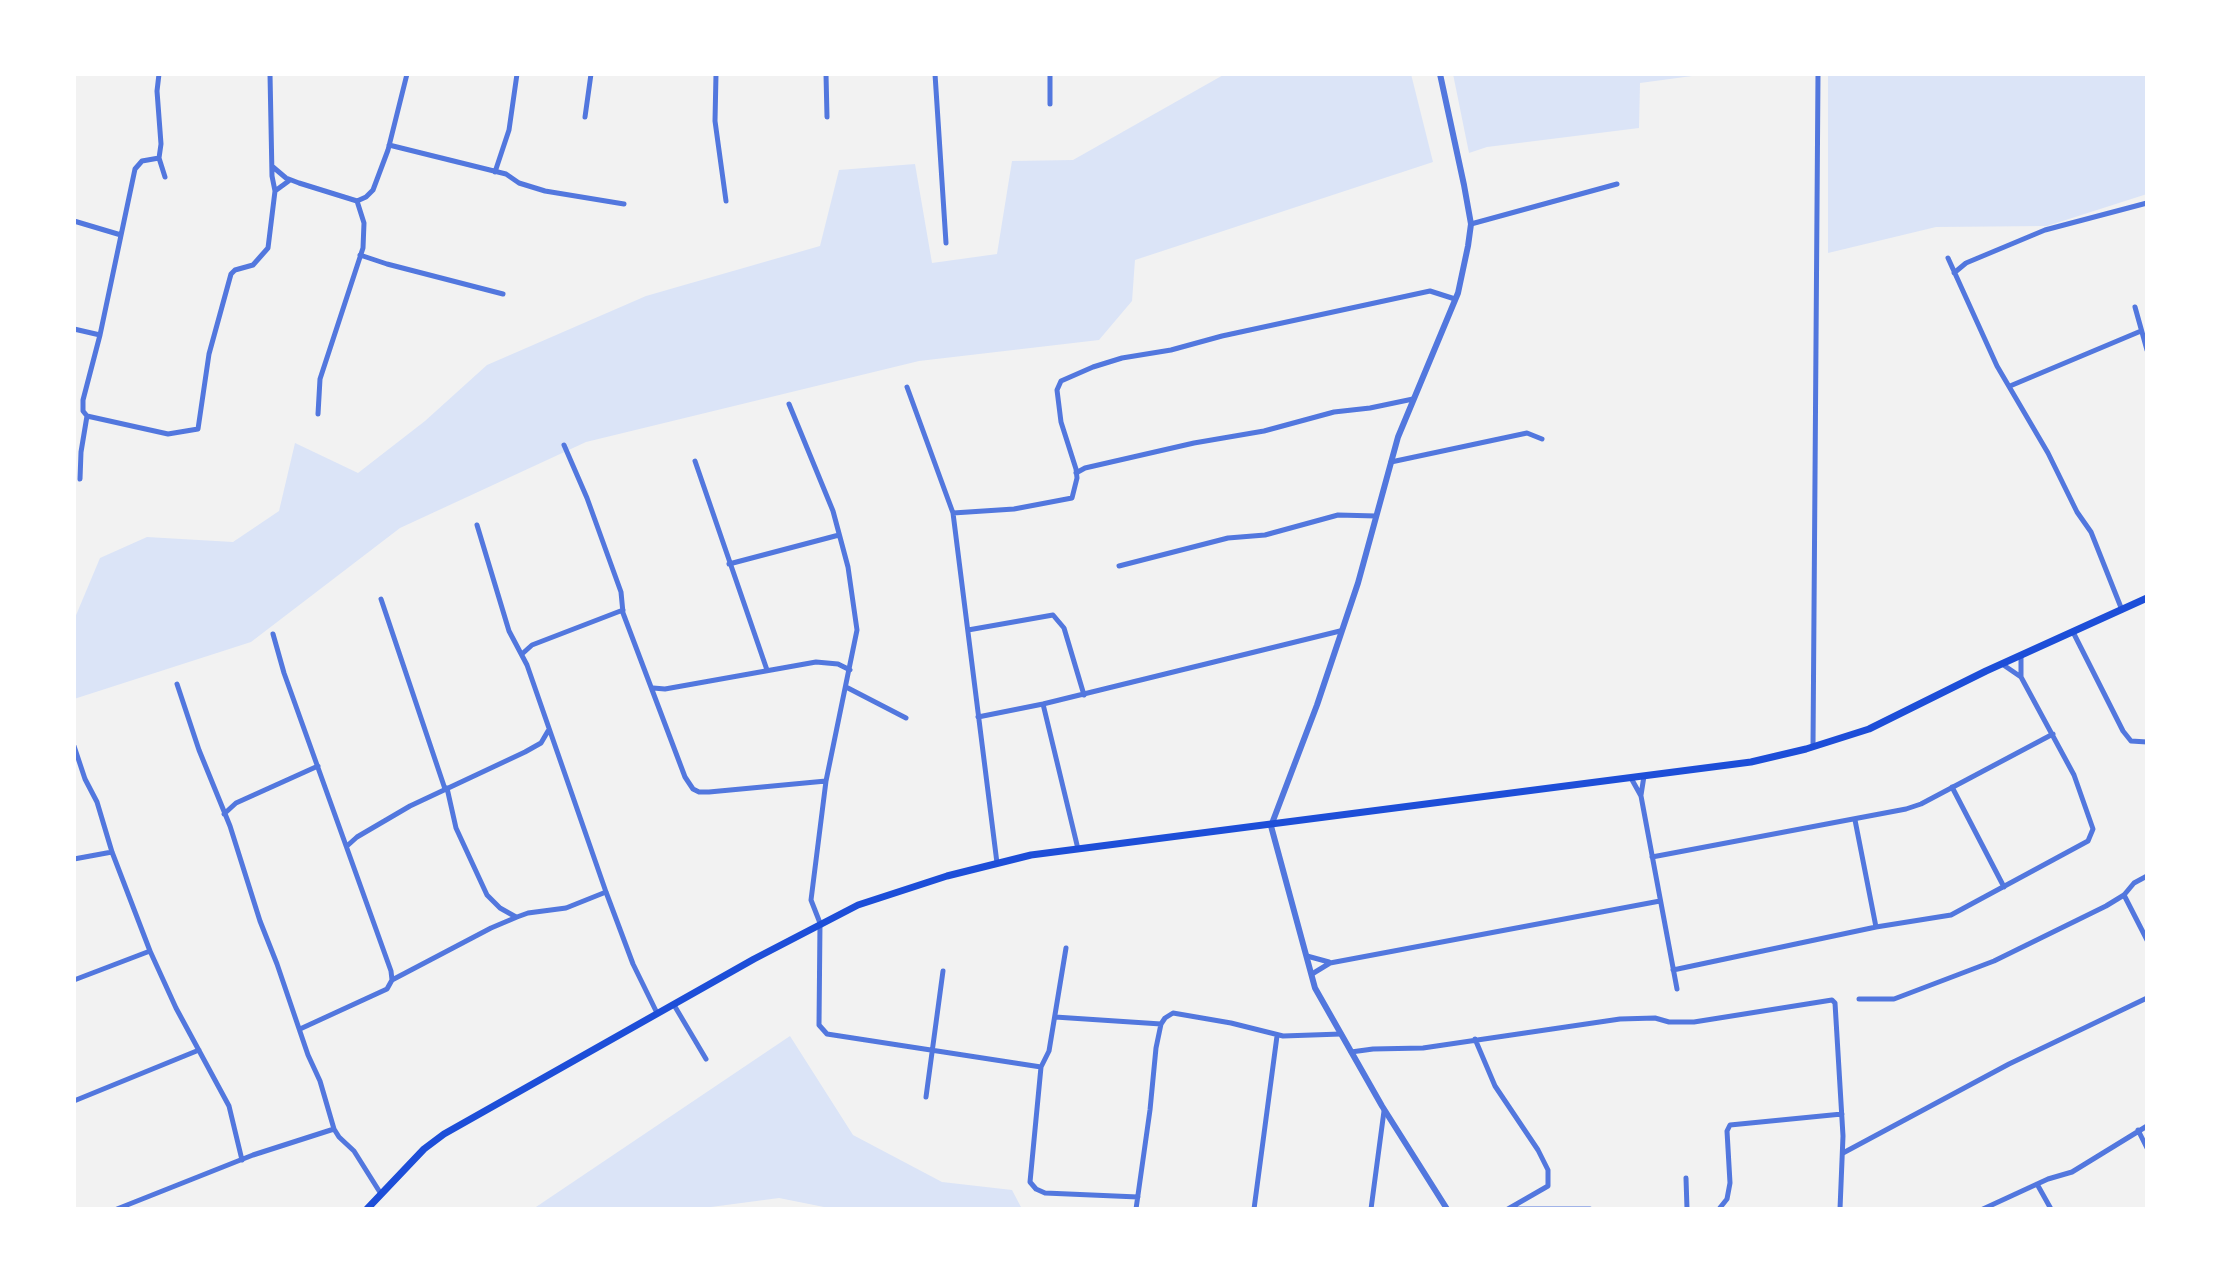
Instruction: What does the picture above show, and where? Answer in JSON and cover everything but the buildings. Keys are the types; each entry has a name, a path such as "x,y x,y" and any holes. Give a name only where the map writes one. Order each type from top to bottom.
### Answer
{"main road":[{"path":"367,1209 424,1149 444,1134 657,1013 858,905 997,863 1078,849 1751,762 1869,729 2147,598"}],"street":[{"path":"159,74 159,158 165,177"},
{"path":"159,158 138,163 83,411 87,416 168,434 198,429 209,354 231,274 253,265 267,251 275,191 270,74"},
{"path":"357,201 373,190 389,145 407,74"},
{"path":"495,172 509,130 517,74"},
{"path":"585,117 591,74"},
{"path":"716,74 715,121 726,201"},
{"path":"826,74 827,117"},
{"path":"935,74 946,243"},
{"path":"1050,74 1050,104"},
{"path":"1440,74 1471,224 1468,246 1455,299 1413,399 1391,462 1358,583 1317,705 1271,826 1315,988 1384,1109 1447,1209"},
{"path":"1813,747 1818,74"},
{"path":"389,145 506,174 519,183 545,191 624,204"},
{"path":"273,167 290,180 357,201"},
{"path":"275,191 290,180"},
{"path":"1471,224 1617,184"},
{"path":"318,414 320,379 360,255 364,223 357,201"},
{"path":"1954,273 1966,263 2045,230 2147,203"},
{"path":"74,221 121,235"},
{"path":"360,255 503,294"},
{"path":"1948,258 1997,366 2091,532 2122,610"},
{"path":"953,513 980,513 1070,500 1075,492 1076,473 1057,397 1061,381 1072,376 1122,358 1171,350 1368,303 1430,291 1455,299"},
{"path":"2135,307 2147,350"},
{"path":"74,329 100,335"},
{"path":"2010,386 2141,331"},
{"path":"907,387 953,513 997,863"},
{"path":"1076,473 1085,468 1194,443 1264,431 1334,412 1413,399"},
{"path":"789,404 832,506 848,567 857,630 826,781 811,900 820,923 819,1025 827,1034 1041,1067"},
{"path":"80,479 87,416"},
{"path":"1391,462 1527,433 1542,439"},
{"path":"564,445 617,580 623,610 685,777 693,789 699,792 826,781"},
{"path":"695,461 767,670"},
{"path":"1119,566 1228,538 1265,535 1338,515 1376,516"},
{"path":"477,525 509,631 522,654 633,964 657,1013"},
{"path":"729,564 839,535"},
{"path":"381,599 446,788 456,828 487,895 500,908 517,917"},
{"path":"522,654 532,645 623,610"},
{"path":"968,630 1053,615 1064,628 1084,695"},
{"path":"978,717 1084,695 1340,631"},
{"path":"2073,632 2123,731 2131,741 2147,742"},
{"path":"273,634 392,980"},
{"path":"2021,655 2021,677"},
{"path":"653,688 665,689 816,662 838,664 850,670"},
{"path":"1673,970 1876,927 1951,915 2088,841 2093,834 2085,801 2053,734 2021,677 2002,664"},
{"path":"177,684 320,1081 334,1129 354,1151 381,1194"},
{"path":"846,687 906,718"},
{"path":"658,701 665,689"},
{"path":"1043,704 1078,849"},
{"path":"347,846 410,806 541,743 549,730"},
{"path":"1652,857 1906,809 2053,734"},
{"path":"541,743 556,746"},
{"path":"74,746 150,951 176,1008 229,1106 242,1160"},
{"path":"224,814 236,803 318,766"},
{"path":"1644,776 1641,796 1677,989"},
{"path":"1631,778 1641,796"},
{"path":"1952,787 2004,887"},
{"path":"1855,820 1876,927"},
{"path":"344,837 357,837"},
{"path":"74,859 112,852"},
{"path":"1859,999 1894,999 1994,961 2106,906 2147,876"},
{"path":"300,1029 387,989 392,980 491,928 528,913 566,908 606,892"},
{"path":"2124,895 2147,940"},
{"path":"1312,974 1330,963 1660,901"},
{"path":"1066,948 1049,1051 1041,1067 1030,1182 1045,1193 1138,1197"},
{"path":"74,980 150,951"},
{"path":"1307,956 1330,963"},
{"path":"926,1097 943,971"},
{"path":"1843,1153 2009,1064 2147,998"},
{"path":"1351,1052 1423,1048 1620,1019 1655,1018 1669,1022 1694,1022 1832,1000 1835,1003 1842,1114 1840,1209"},
{"path":"674,1005 706,1059"},
{"path":"1136,1209 1161,1024 1173,1013 1231,1023 1277,1036 1341,1034"},
{"path":"1055,1017 1161,1024"},
{"path":"1254,1209 1277,1036"},
{"path":"1475,1039 1495,1086 1548,1170 1548,1186 1508,1209"},
{"path":"74,1101 199,1049"},
{"path":"1371,1209 1384,1109"},
{"path":"1719,1209 1727,1199 1730,1183 1727,1131 1730,1125 1842,1114"},
{"path":"1983,1209 2072,1172 2147,1126"},
{"path":"117,1209 129,1207 242,1160 334,1129"},
{"path":"2138,1130 2147,1148"},
{"path":"1686,1178 1687,1209"},
{"path":"2037,1184 2051,1209"},
{"path":"1518,1209 1590,1209"}],"shaded area":[{"path":"1225,74 1411,74 1433,162 1135,260 1132,301 1099,340 919,361 586,442 400,528 251,642 74,699 74,620 100,558 147,537 233,542 279,511 295,443 358,473 425,421 487,365 646,296 820,246 839,170 915,164 932,263 997,254 1012,161 1073,160"},
{"path":"1453,74 1707,74 1640,83 1639,128 1487,147 1469,153"},
{"path":"1828,74 2147,74 2147,194 2047,226 1936,227 1828,253"},
{"path":"790,1036 853,1135 942,1182 1012,1190 1022,1209 834,1209 779,1198 696,1209 533,1209"}]}
